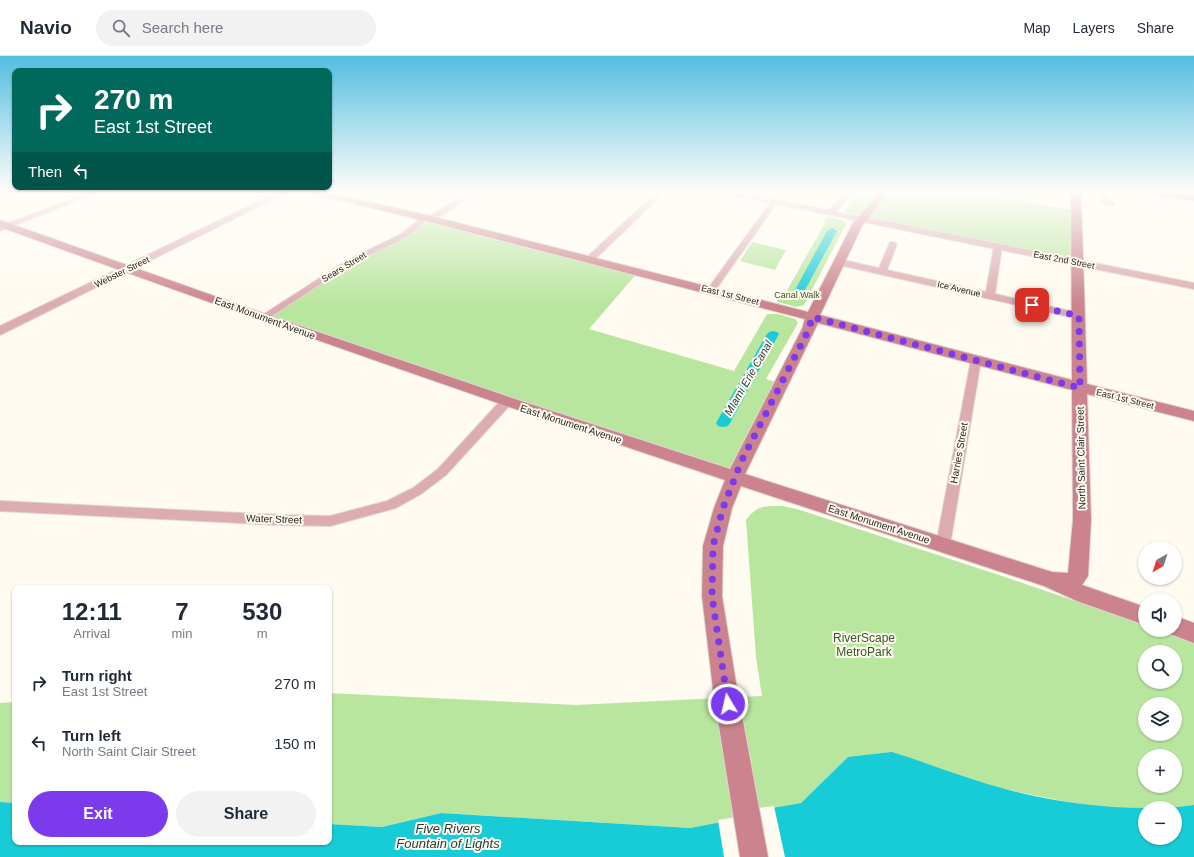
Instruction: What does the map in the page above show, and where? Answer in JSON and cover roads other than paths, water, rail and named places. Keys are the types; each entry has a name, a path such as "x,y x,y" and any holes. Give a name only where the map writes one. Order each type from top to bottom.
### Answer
{"main road":[{"name":"East Monument Avenue","path":"10,228 506,402 1050,580 1084,595 1138,614"},
{"name":"East 1st Street","path":"469,228 711,290 1080,388 1194,416"},
{"path":"754,857 725,689 712,596 713,546 723,508 744,455 809,329 812,317 856,228"},
{"name":"North Saint Clair Street","path":"1050,580 1066,582 1073,580 1078,576 1082,520 1077,228"},
{"path":"1182,628 1194,632"}],"street":[{"name":"Webster Street","path":"0,331 210,228"},
{"name":"Sears Street","path":"263,318 362,255 396,240 415,228"},
{"path":"590,259 622,228"},
{"path":"711,290 755,228"},
{"name":"East 2nd Street","path":"909,228 1194,286"},
{"path":"882,272 893,244"},
{"path":"990,296 998,246"},
{"name":"Ice Avenue","path":"840,262 1079,316"},
{"name":"Harries Street","path":"943,545 976,360"},
{"name":"Water Street","path":"0,506 279,520 330,521 391,505 417,491 442,472 506,402"}],"water":[{"name":"Five Rivers Fountain of Lights","path":"892,752 977,781 1022,793 1092,805 1138,808 1138,845 1182,845 1182,806 1194,805 1194,857 0,857 0,802 12,803 12,845 332,845 332,824 382,827 441,813 690,828 737,819 760,810 801,803 848,757"}],"waterway":[{"path":"800,290 832,231"},
{"name":"MIami Erie Canal","path":"723,423 773,334"}],"park label":[{"name":"Canal Walk","path":"797,295"},
{"name":"RiverScape MetroPark","path":"864,645"}]}
